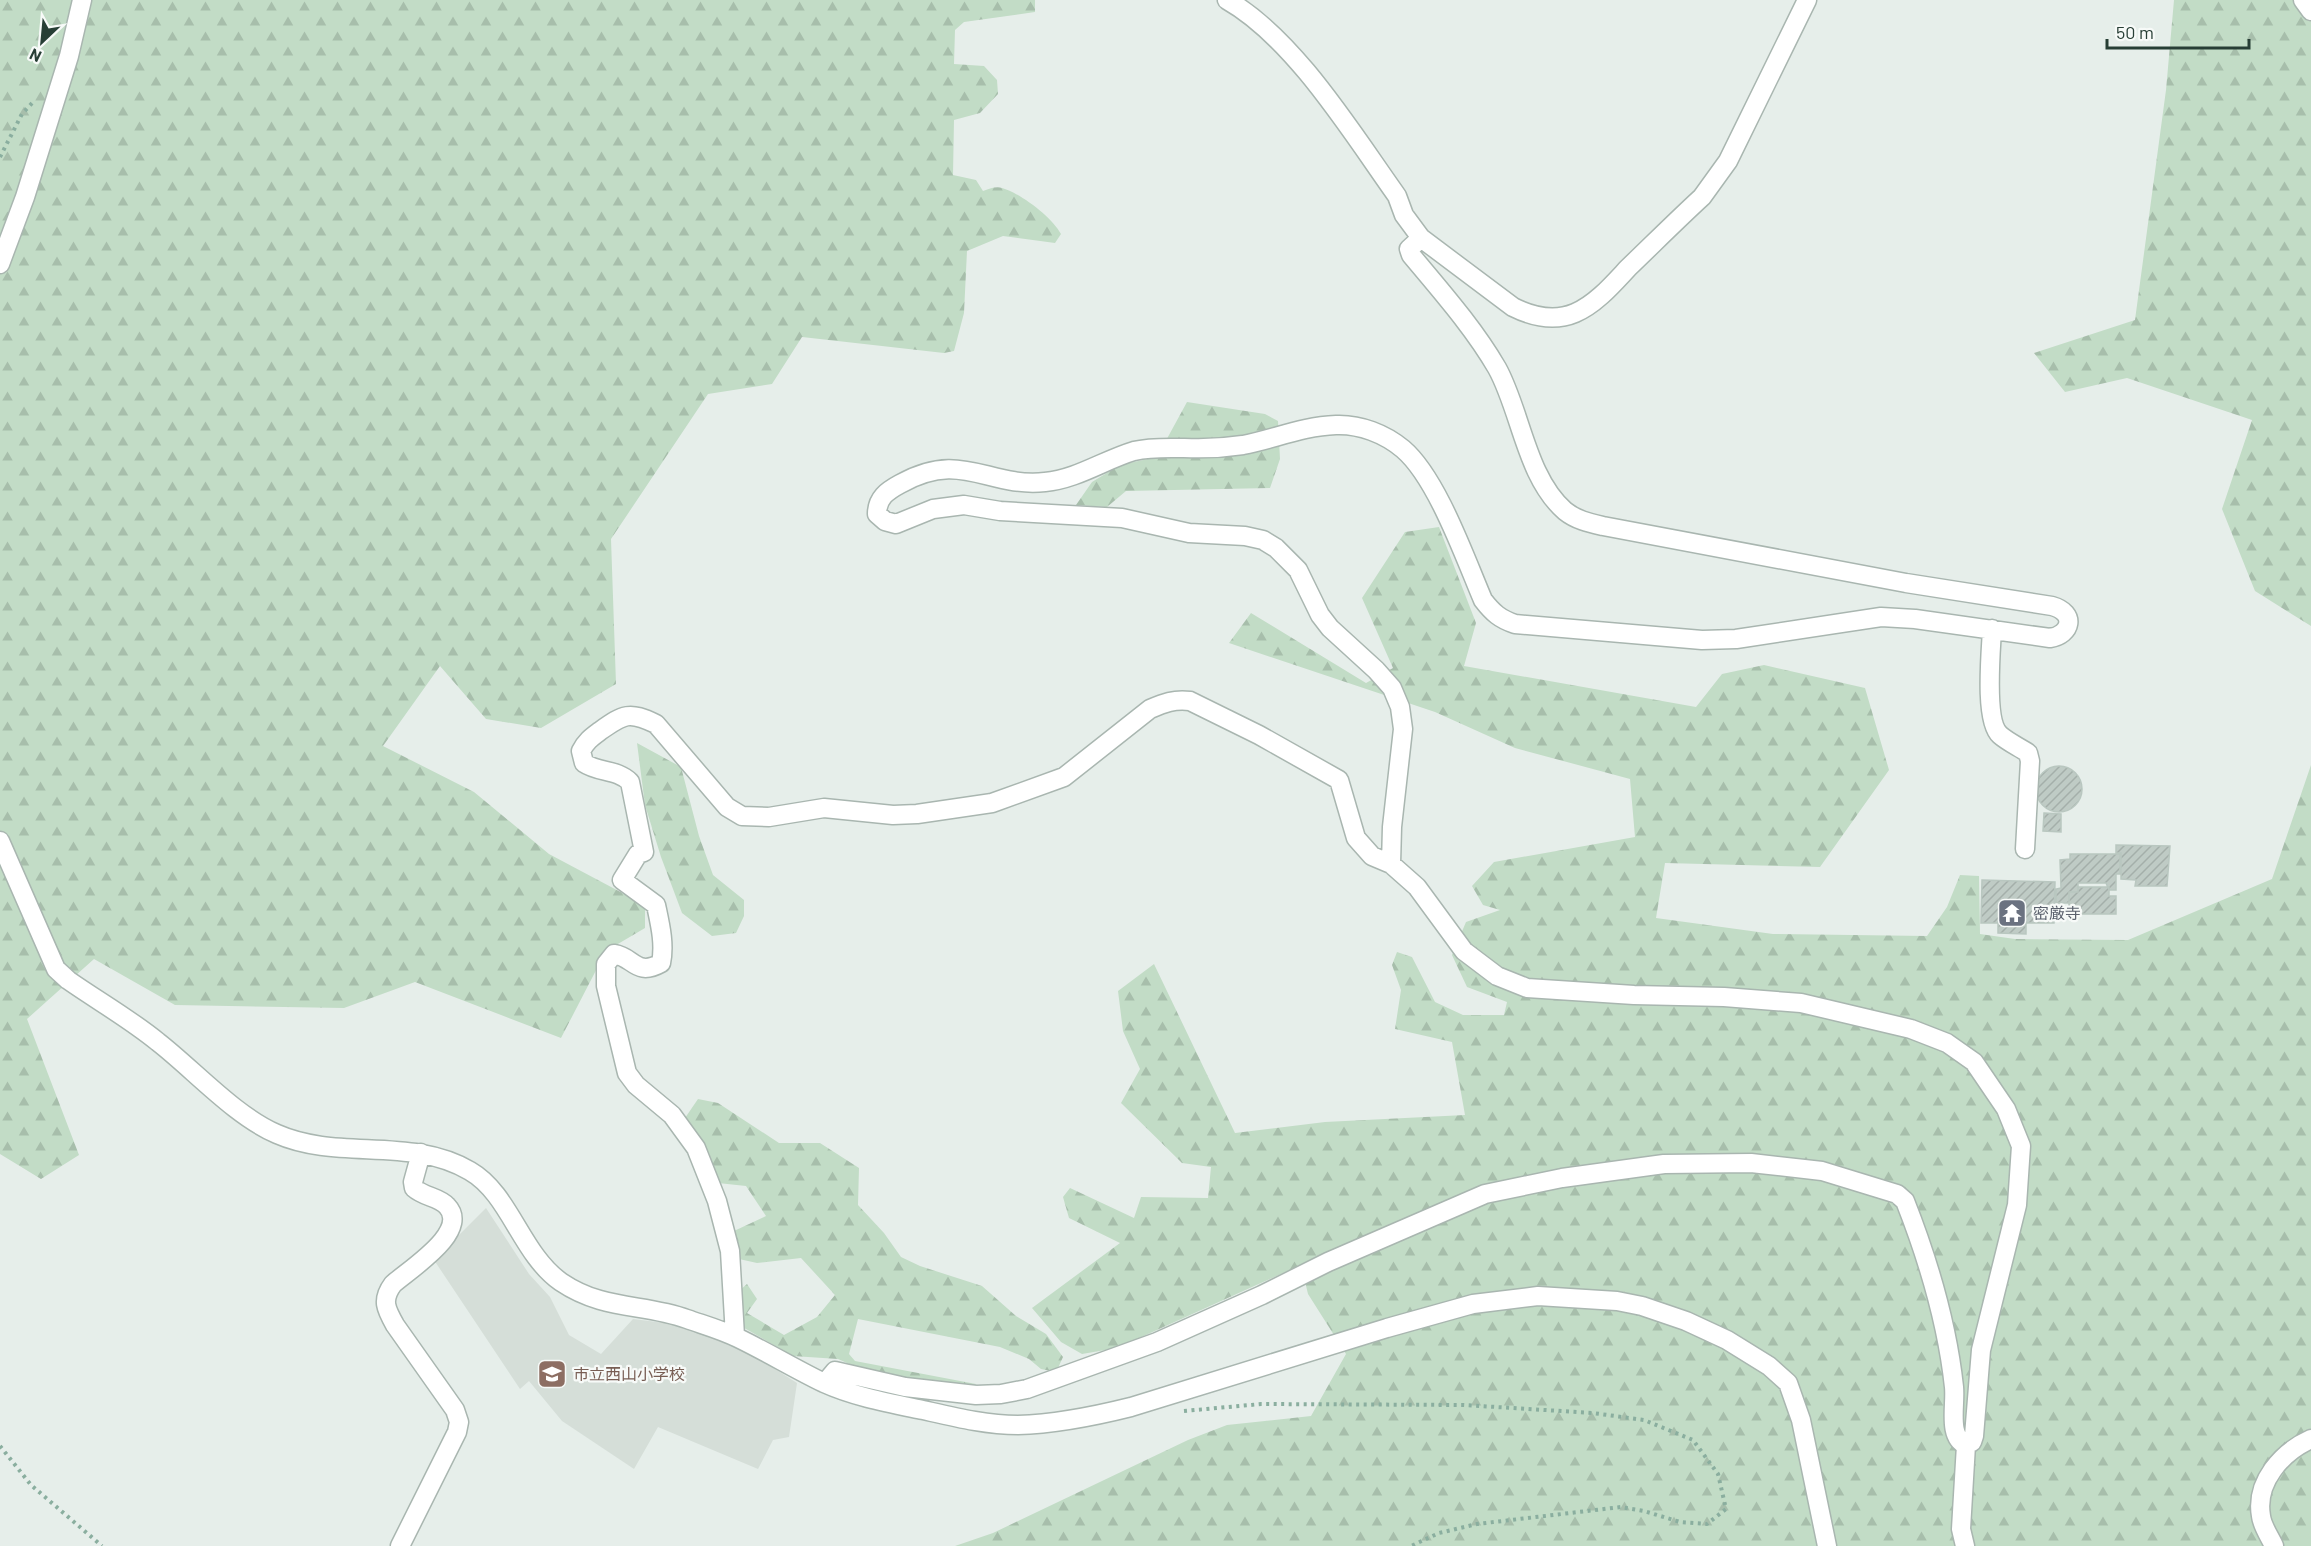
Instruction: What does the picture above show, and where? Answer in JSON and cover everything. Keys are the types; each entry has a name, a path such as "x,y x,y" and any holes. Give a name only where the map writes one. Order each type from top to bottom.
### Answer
{"street":[{"path":"0,264 25,197 69,56 82,0"},
{"path":"1227,0 1249,13 1268,30 1322,93 1397,196 1404,215 1421,238 1502,300 1521,311 1542,318 1560,318 1576,313 1599,297 1702,196 1728,161 1807,0"},
{"path":"2303,0 2311,11"},
{"path":"1391,864 1392,828 1403,729 1400,707 1392,688 1376,670 1330,628 1320,615 1298,570 1276,548 1263,540 1189,533 1122,518 1000,512 964,505 933,509 896,524 885,521 878,514 877,506 882,497 887,491 915,475 936,469 952,468 1024,482 1045,482 1082,472 1137,450 1227,447 1285,433 1338,425 1362,428 1382,435 1404,450 1436,495 1483,600 1493,614 1515,624 1702,640 1736,639 1881,617 1915,619 2050,638 2059,637 2066,630 2068,615 2063,609 2052,606 1906,583 1603,526 1584,521 1566,512 1541,478 1497,369 1451,303 1411,255 1409,249 1421,238"},
{"path":"1992,629 1989,685 1995,727 1999,734 2028,753 2030,761 2025,849"},
{"path":"735,1336 730,1251 717,1201 696,1148 672,1115 636,1084 627,1073 606,986 606,964 614,954 620,955 629,963 641,968 651,968 661,963 663,954 656,905 622,880 638,854 644,852 630,782 623,775 593,769 584,763 581,751 586,741 620,716 639,716 656,724 727,807 742,816 769,817 824,808 892,815 917,814 992,802 1046,785 1064,777 1150,709 1166,702 1178,700 1190,702 1260,735 1339,780 1356,838 1372,856 1391,864 1417,887 1464,951 1497,975 1527,988 1801,1003 1911,1029 1947,1043 1974,1062 2006,1109 2021,1146 2017,1205 1982,1350 1974,1436 1972,1442 1966,1445 1959,1442 1955,1435 1954,1390 1948,1336 1934,1280 1905,1201 1897,1194 1822,1172 1751,1163 1664,1164 1562,1178 1485,1194 1328,1262 1262,1295 1156,1342 1027,1389 1001,1394 976,1395 905,1387 835,1371 825,1383"},
{"path":"0,841 56,969 68,980 155,1039 238,1110 276,1134 315,1146 421,1153 449,1160 474,1172 492,1189 528,1248 557,1279 573,1290 618,1306 680,1316 735,1336 825,1383 868,1398 957,1418 1017,1425 1097,1416 1131,1407 1387,1328 1473,1304 1538,1296 1617,1301 1642,1306 1686,1321 1727,1340 1769,1366 1788,1383 1801,1420 1827,1546"},
{"path":"400,1546 457,1432 459,1422 455,1410 387,1312 387,1292 393,1284 442,1243 451,1231 454,1219 444,1202 421,1195 414,1188 413,1182 421,1153"},
{"path":"2274,1546 2260,1518 2260,1497 2274,1465 2298,1445 2311,1439"},
{"path":"1965,1546 1961,1529 1966,1445"}],"path":[{"path":"0,157 22,114 38,98"},
{"path":"1173,1412 1261,1404 1464,1405 1593,1413 1644,1420 1676,1431 1693,1440 1718,1474 1726,1509 1707,1524 1680,1522 1621,1507 1488,1522 1439,1533 1411,1546"},
{"path":"0,1446 31,1485 102,1546"}],"shaded area":[{"path":"486,1208 529,1274 550,1297 569,1335 601,1354 633,1319 681,1325 717,1338 761,1360 797,1383 789,1437 773,1440 758,1469 658,1427 634,1469 562,1421 529,1381 520,1389 434,1260"}],"green space":[{"path":"0,0 1035,0 1035,12 964,22 955,30 954,64 984,66 997,80 998,94 980,113 954,120 953,175 976,180 983,191 1000,187 1026,200 1057,227 1061,234 1055,243 1003,236 967,251 964,313 954,351 944,353 802,337 772,384 708,394 611,539 616,684 541,728 486,719 440,666 383,746 474,792 549,854 645,905 645,928 606,951 561,1038 415,982 344,1008 175,1005 94,959 27,1019 79,1155 41,1179 0,1154"},
{"path":"2174,0 2311,0 2311,626 2255,591 2222,509 2252,420 2127,378 2065,392 2034,353 2135,320 2166,90"},
{"path":"1187,402 1265,414 1278,421 1280,459 1270,488 1126,491 1107,507 1076,505 1092,482 1120,465 1157,457"},
{"path":"1439,527 1476,623 1464,666 1696,707 1722,674 1764,665 1865,688 1889,770 1820,867 1665,863 1656,918 1773,934 1927,936 1947,907 1960,875 1979,876 1980,934 2015,939 2128,940 2272,879 2311,765 2311,1546 955,1546 993,1533 1188,1440 1227,1425 1311,1416 1346,1354 1308,1294 1301,1265 1117,1348 1082,1354 1061,1342 1032,1308 1120,1243 1069,1218 1063,1197 1070,1188 1134,1218 1141,1197 1208,1198 1211,1167 1182,1163 1121,1103 1140,1069 1123,1031 1118,991 1154,964 1235,1133 1325,1122 1465,1115 1452,1042 1395,1029 1401,990 1392,965 1397,952 1412,957 1435,1002 1463,1015 1504,1015 1507,1002 1467,987 1452,955 1466,922 1500,910 1483,905 1472,886 1494,862 1635,837 1630,779 1515,748 1435,712 1229,643 1251,613 1366,683 1393,668 1362,598 1405,532"},
{"path":"637,743 681,767 699,836 713,875 744,900 744,916 736,933 712,936 682,913 645,805"},
{"path":"698,1099 718,1103 779,1143 820,1143 859,1168 858,1205 884,1233 901,1257 920,1266 982,1286 1016,1316 1046,1334 1063,1357 1058,1368 1051,1371 1041,1369 1029,1359 1000,1347 858,1319 849,1354 855,1361 976,1384 973,1389 865,1371 838,1359 793,1356 739,1325 739,1291 747,1284 757,1299 747,1313 784,1335 817,1317 835,1295 801,1258 757,1263 739,1259 734,1231 766,1216 746,1186 718,1183 709,1153 685,1118"}],"building":[{"path":"2059,766 2075,773 2082,789 2075,805 2059,812 2043,805 2036,789 2043,773"},
{"path":"2044,813 2061,814 2061,832 2043,831"},
{"path":"2116,845 2170,846 2167,886 2135,886 2136,880 2121,879 2121,853 2116,853"},
{"path":"2070,854 2120,854 2120,874 2116,874 2116,890 2109,890 2106,883 2078,883 2078,892 2069,892 2069,903 2056,903 2056,889 2061,888 2060,860 2070,859"},
{"path":"1982,880 2055,882 2054,923 2026,923 2026,934 1998,933 1998,923 1981,923"},
{"path":"2078,887 2109,887 2109,896 2116,896 2116,914 2069,914 2069,892 2078,892"}],"place":[{"name":"密厳寺","path":"2012,913"},
{"name":"市立西山小学校","path":"552,1374"}]}
